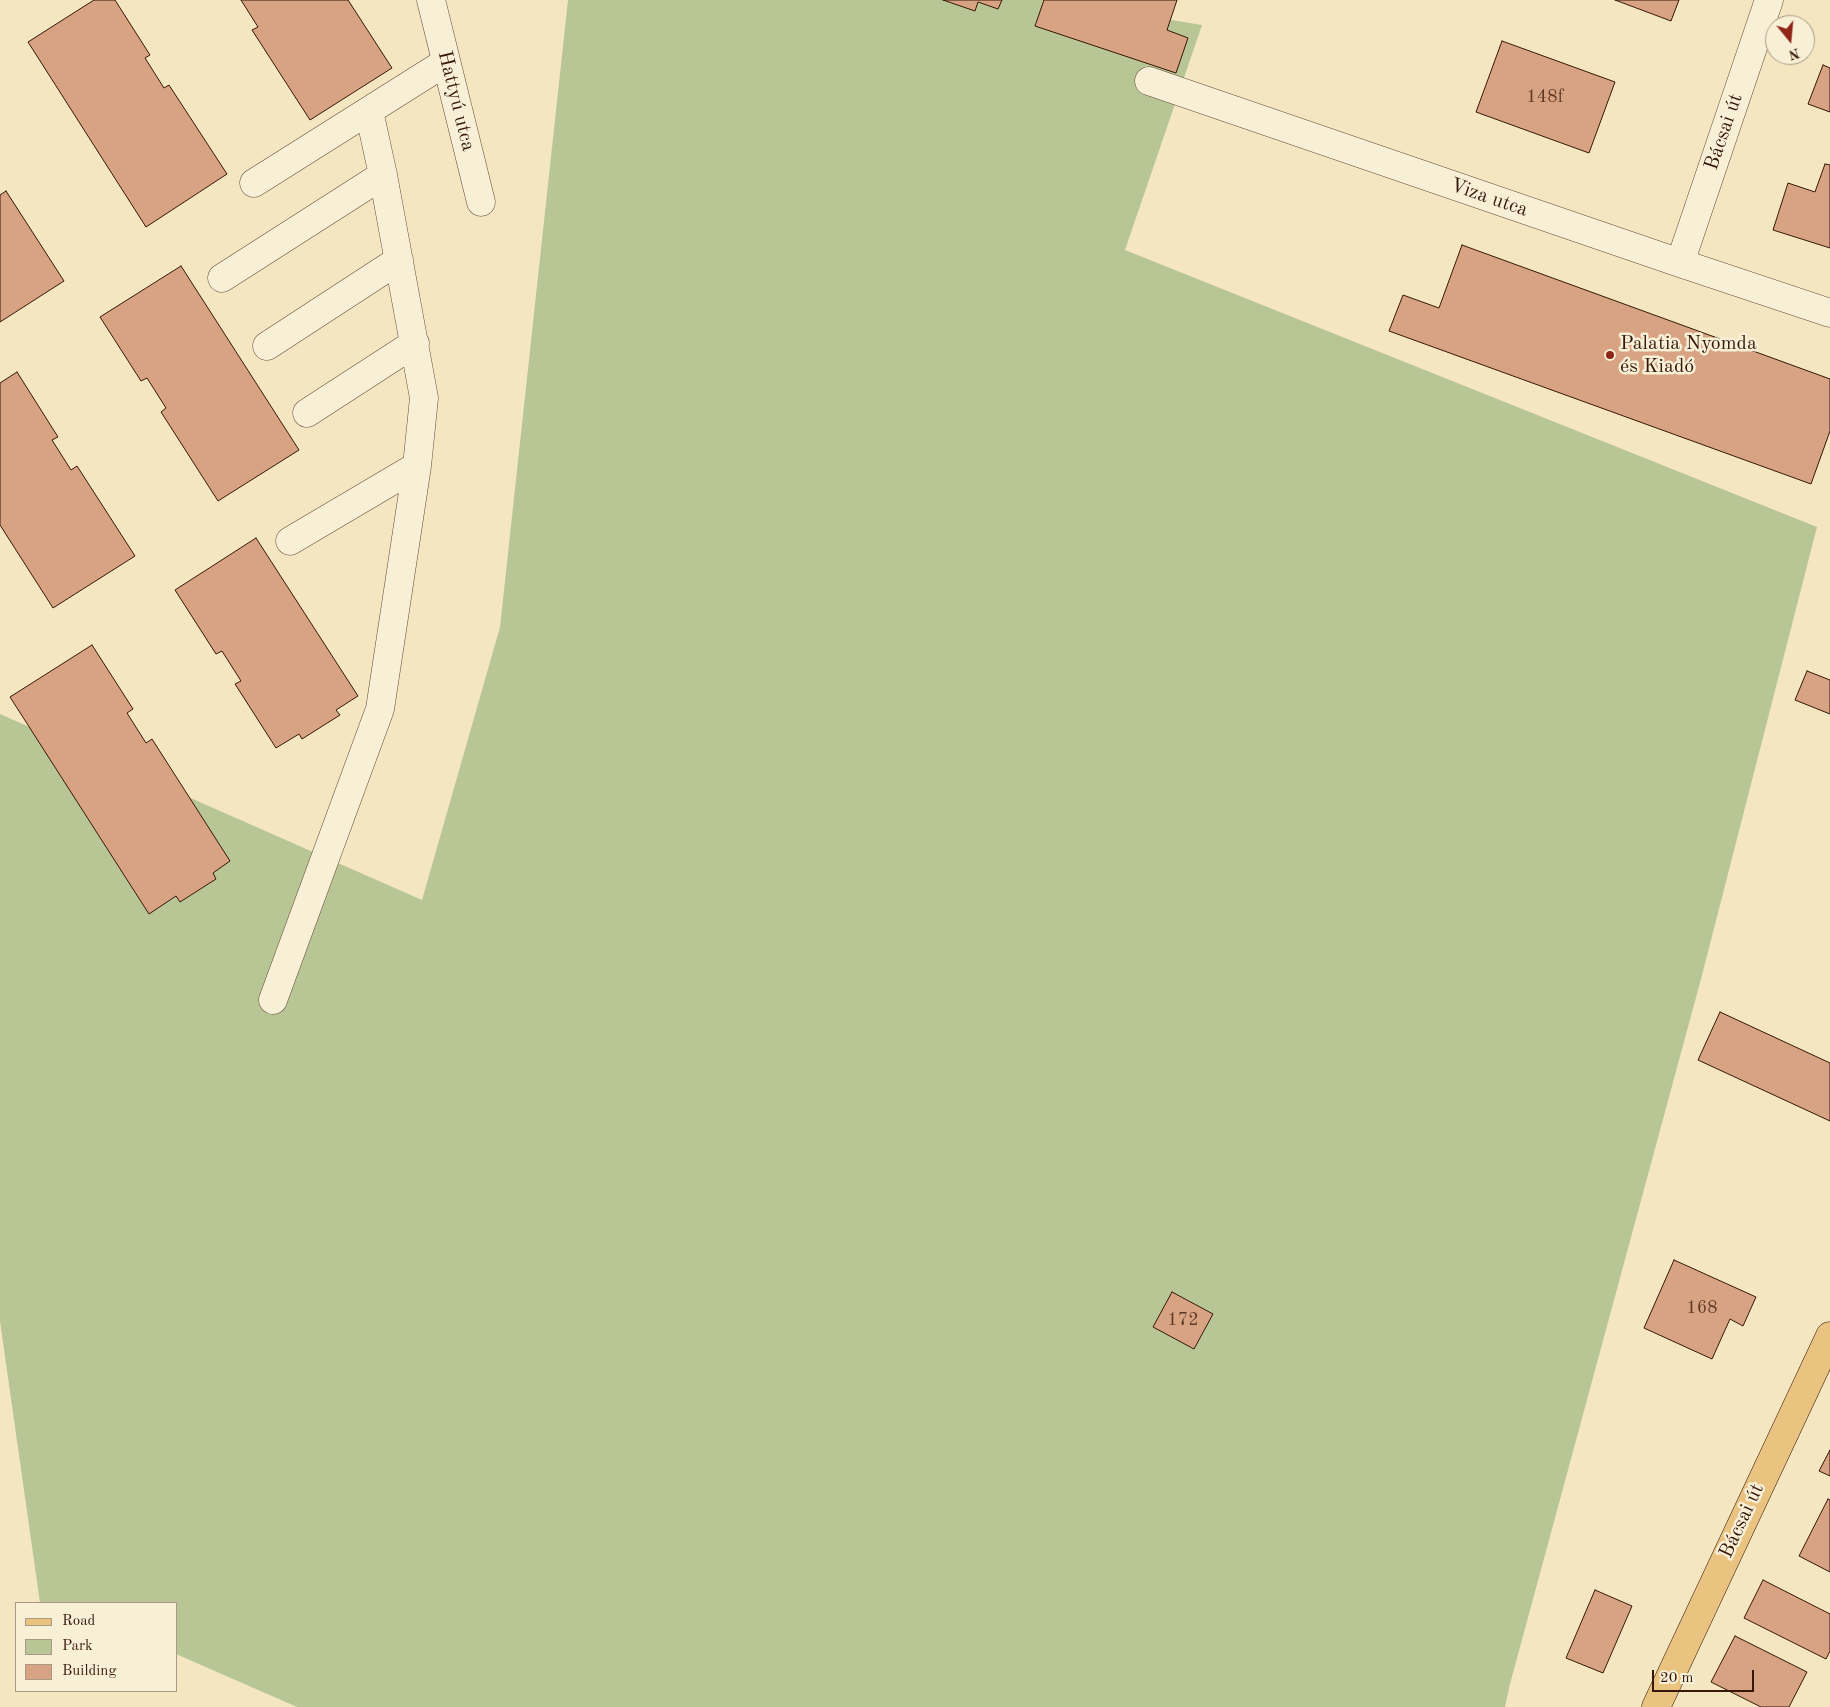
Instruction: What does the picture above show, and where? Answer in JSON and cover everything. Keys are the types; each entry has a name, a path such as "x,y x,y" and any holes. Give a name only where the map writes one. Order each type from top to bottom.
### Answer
{"main road":[{"name":"Bácsai út","path":"1656,1707 1830,1336"}],"street":[{"name":"Hattyú utca","path":"431,0 481,202"},
{"name":"Bácsai út","path":"1680,264 1768,0"},
{"path":"254,183 446,62"},
{"name":"Viza utca","path":"1149,81 1680,264 1830,312"},
{"path":"272,1000 380,709 417,466 424,398 383,175 369,111"},
{"path":"222,278 383,175"},
{"path":"267,346 399,260"},
{"path":"307,413 415,342"},
{"path":"290,541 417,466"}],"green space":[{"path":"568,0 1050,0 1202,25 1125,250 1817,527 1701,979 1505,1707 297,1707 178,1655 178,1602 40,1602 0,1321 0,714 422,900 500,627"}],"building":[{"path":"94,0 115,0 150,55 145,58 164,88 169,85 227,174 146,227 28,42"},
{"path":"241,0 348,0 392,68 310,120 252,30 258,27"},
{"path":"943,0 1002,0 998,9 978,2 975,11"},
{"path":"1044,0 1177,0 1167,30 1188,38 1176,73 1035,26"},
{"path":"1615,0 1679,0 1671,21"},
{"path":"1502,41 1615,82 1589,153 1476,112"},
{"path":"1823,65 1830,68 1830,112 1808,104"},
{"path":"1825,164 1830,165 1830,248 1773,230 1788,183 1815,192"},
{"path":"6,191 64,281 0,322 0,195"},
{"name":"Palatia Nyomda és Kiadó","path":"1462,245 1830,379 1830,431 1811,484 1389,331 1403,295 1439,308"},
{"path":"181,266 299,450 218,501 161,412 166,408 147,378 141,381 100,317"},
{"path":"17,372 58,437 52,440 71,470 77,466 135,556 53,608 0,525 0,383"},
{"path":"256,538 358,696 336,710 340,715 302,739 299,734 276,748 235,684 241,681 222,651 216,654 175,590"},
{"path":"92,645 133,709 127,713 146,743 152,739 230,861 213,873 216,879 180,902 176,896 149,914 10,697"},
{"path":"1807,671 1830,680 1830,714 1795,700"},
{"path":"1720,1012 1830,1063 1830,1121 1698,1060"},
{"path":"1674,1260 1756,1297 1743,1326 1730,1319 1712,1359 1644,1328"},
{"path":"1172,1292 1213,1314 1194,1349 1153,1327"},
{"path":"1830,1450 1830,1476 1819,1471"},
{"path":"1828,1499 1830,1500 1830,1572 1799,1556"},
{"path":"1763,1580 1830,1614 1830,1651 1826,1659 1744,1618"},
{"path":"1595,1590 1632,1606 1603,1673 1566,1658"},
{"path":"1735,1636 1807,1672 1789,1707 1761,1707 1711,1682"}],"place":[{"name":"Palatia Nyomda és Kiadó","path":"1610,355"}]}
